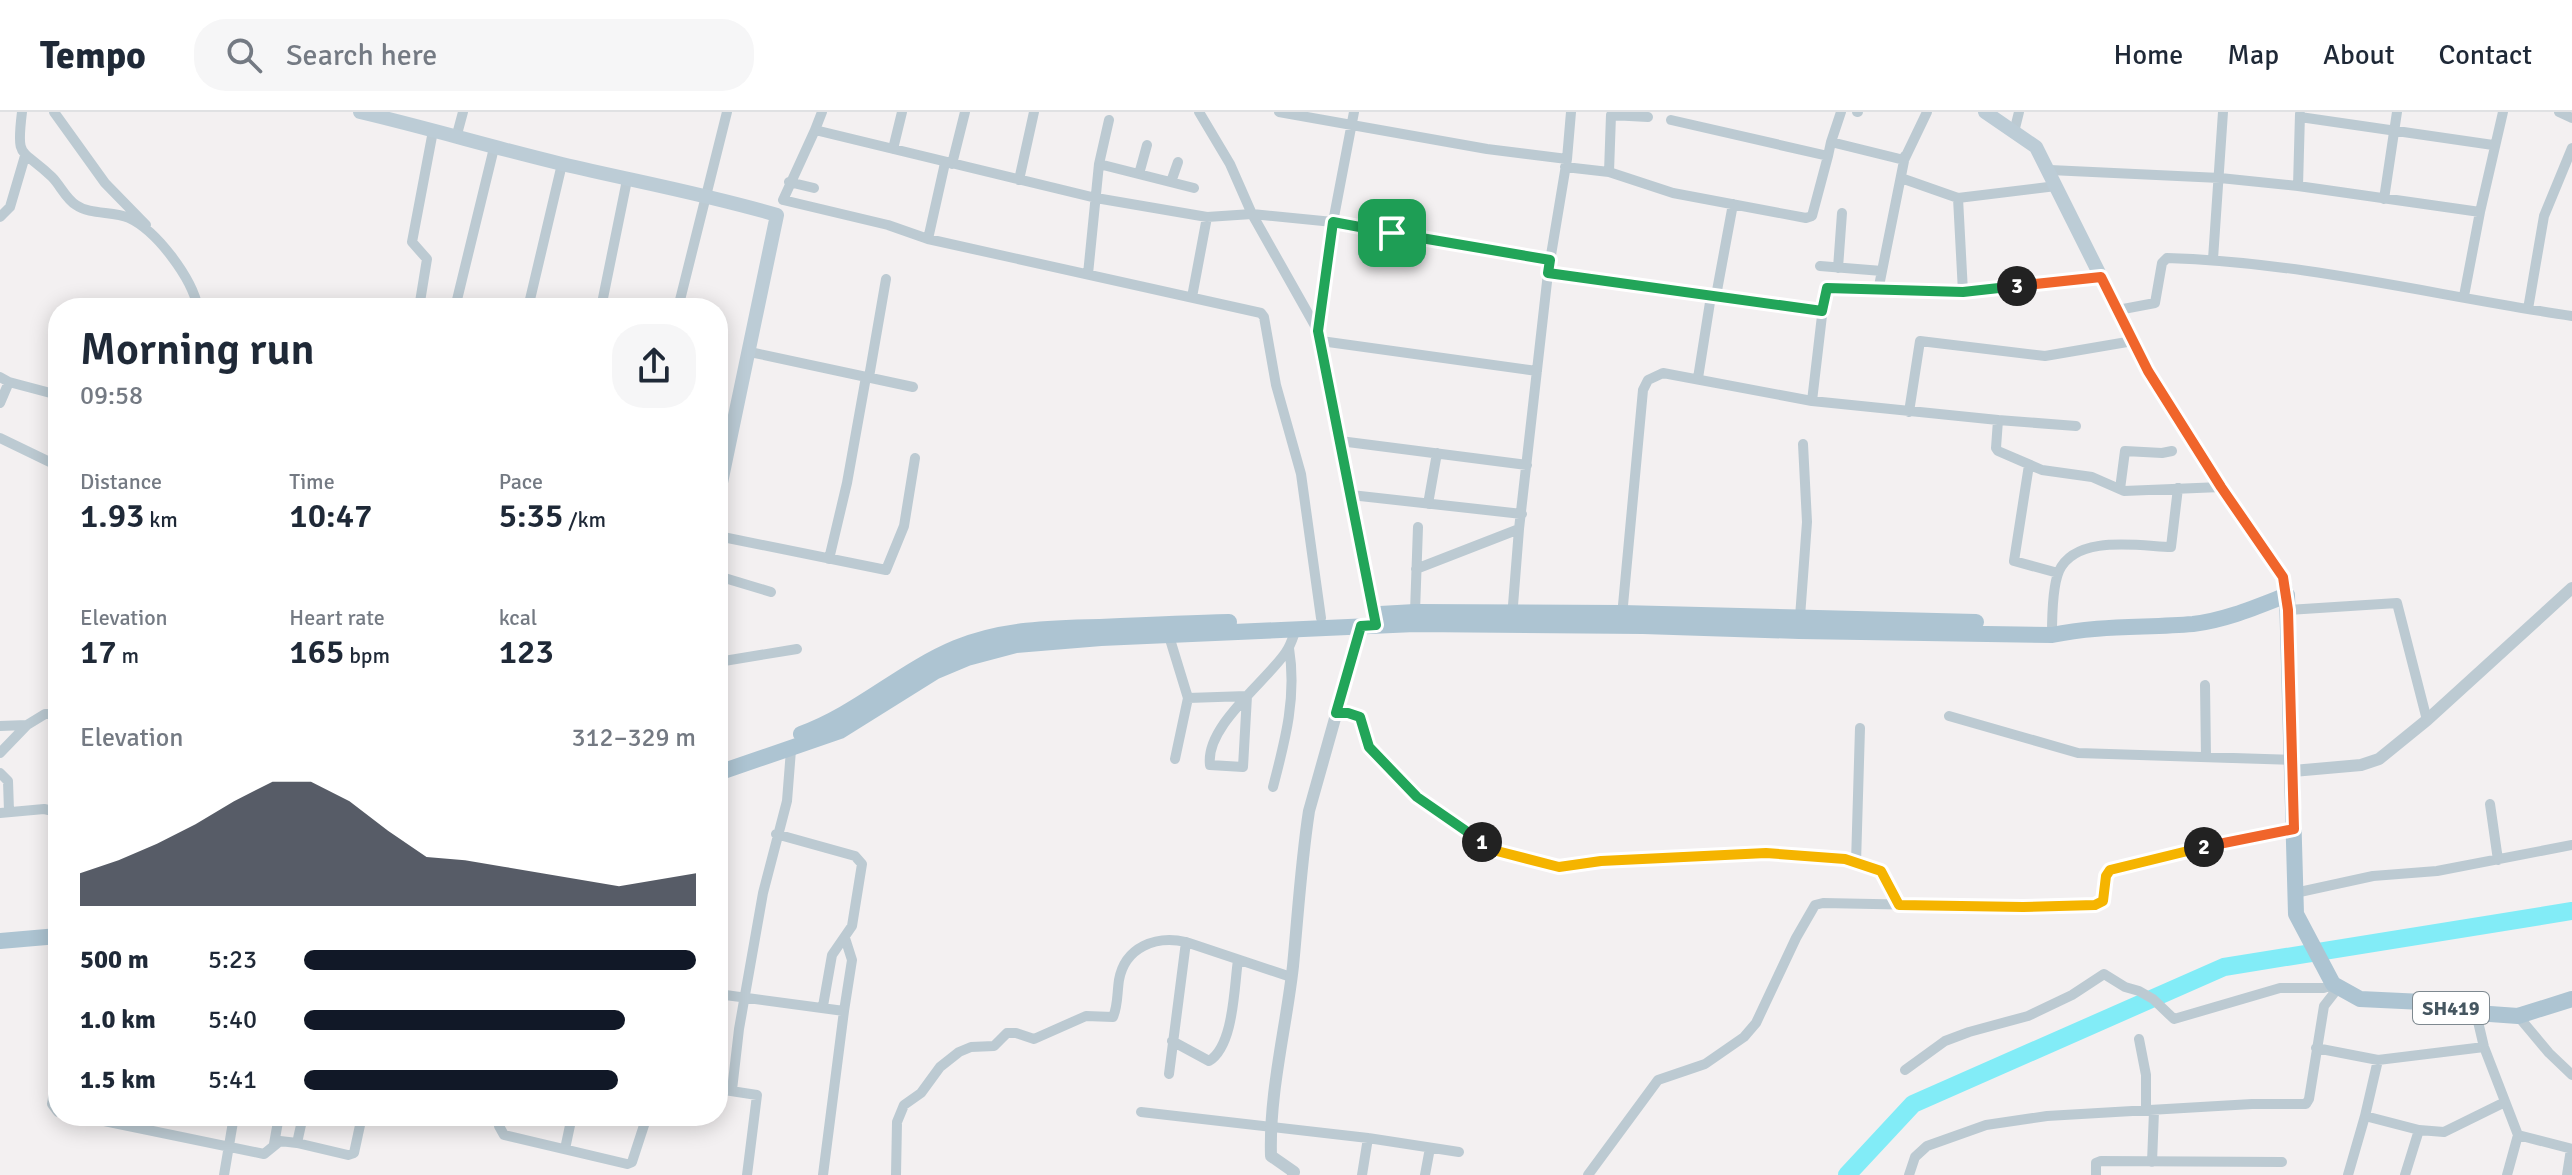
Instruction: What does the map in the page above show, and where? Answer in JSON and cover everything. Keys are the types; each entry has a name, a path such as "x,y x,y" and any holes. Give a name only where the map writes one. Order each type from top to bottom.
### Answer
{"main road":[{"path":"360,112 393,116 494,148 705,195 777,215 728,452"},
{"path":"1985,112 2036,147 2148,371 2221,487 2283,577 2288,603 2298,918 2335,985"},
{"path":"1622,619 2073,630 2195,623 2288,603"},
{"path":"728,759 816,729 930,661 956,648 993,636 1060,628 1321,618 1370,622 1415,612 1512,619"},
{"path":"728,770 840,731 936,671 993,649 1101,638 1296,629 1370,622 1512,619 1800,617 2052,630"},
{"path":"0,941 48,937"},
{"name":"SH419","path":"2335,985 2360,999 2423,1002 2476,1013 2518,1016 2572,999"}],"street":[{"path":"22,112 20,147 25,156 49,174 78,206 128,218 148,229"},
{"path":"54,112 105,183 138,215 187,279 194,298"},
{"path":"456,138 463,112"},
{"path":"680,298 727,112"},
{"path":"777,215 822,112"},
{"path":"893,149 902,112"},
{"path":"928,239 965,112"},
{"path":"1019,180 1034,112"},
{"path":"1199,112 1230,164 1252,214 1320,336"},
{"path":"1279,112 1566,163 1609,172 1673,193 1806,218 1812,216 1841,112"},
{"path":"1293,1175 1294,1172 1271,1156 1270,1126 1291,977 1309,811 1336,713 1370,622 1351,495 1320,336 1333,222 1354,112"},
{"path":"1512,619 1548,273 1571,112"},
{"path":"1831,142 1904,160 1927,112"},
{"path":"2014,132 2019,112"},
{"path":"2213,259 2223,112"},
{"path":"2384,199 2397,112"},
{"path":"2464,296 2493,145 2503,112"},
{"path":"2559,112 2572,118"},
{"path":"1609,172 1611,115 1648,117"},
{"path":"2298,186 2300,115 2493,145"},
{"path":"1088,274 1099,164 1109,120"},
{"path":"1671,120 1828,156"},
{"path":"815,130 1096,198 1207,217 1252,214 1333,222 1550,260"},
{"path":"421,298 427,259 412,242 433,131"},
{"path":"1139,174 1147,145"},
{"path":"457,298 494,148"},
{"path":"2528,309 2544,216 2572,148"},
{"path":"0,217 10,207 25,156"},
{"path":"1878,291 1905,156"},
{"path":"1171,182 1178,162"},
{"path":"530,298 562,164"},
{"path":"1099,164 1194,188"},
{"path":"2050,170 2220,178 2480,212"},
{"path":"1901,178 1958,198 2056,186"},
{"path":"603,298 627,180"},
{"path":"789,182 814,188"},
{"path":"1958,198 1963,292"},
{"path":"783,200 888,225 928,239 1257,312 1264,317 1276,385 1301,474 1321,618"},
{"path":"1698,378 1733,204"},
{"path":"1838,268 1842,213"},
{"path":"1192,297 1207,217"},
{"path":"2118,310 2155,303 2162,263 2167,258 2213,259 2334,275 2572,316"},
{"path":"1820,266 1882,271"},
{"path":"1548,273 1822,311"},
{"path":"1812,401 1827,288 1963,292 2101,277"},
{"path":"829,559 847,483 886,279"},
{"path":"1320,336 1537,371"},
{"path":"1909,412 1920,341 2045,356 2133,341"},
{"path":"750,352 913,387"},
{"path":"1622,619 1643,390 1654,375 1663,373 1698,378 1812,401 2076,426"},
{"path":"0,403 5,380 48,392"},
{"path":"1998,420 1996,448 2042,470 2092,477 2133,491 2221,487"},
{"path":"0,438 48,461"},
{"path":"1340,441 1527,465"},
{"path":"1800,617 1807,522 1803,444"},
{"path":"2120,489 2125,451 2172,451"},
{"path":"1428,504 1437,453"},
{"path":"728,538 886,570 904,526 915,458"},
{"path":"2029,465 2014,561 2058,573"},
{"path":"2052,630 2058,573 2076,553 2102,544 2171,547 2178,488"},
{"path":"1351,495 1522,514"},
{"path":"1415,612 1418,527"},
{"path":"1416,569 1519,529"},
{"path":"728,579 771,592"},
{"path":"1949,716 2078,753 2206,757 2293,766 2361,765 2379,759 2571,595"},
{"path":"2288,603 2397,603 2427,720"},
{"path":"1247,696 1243,767 1211,765 1209,758 1220,730 1247,696 1289,648 1296,629"},
{"path":"1169,636 1188,698 1175,759"},
{"path":"1273,787 1291,707 1289,648"},
{"path":"728,660 797,649"},
{"path":"2205,685 2206,757"},
{"path":"1188,698 1247,696"},
{"path":"1336,713 1360,717 1369,747 1417,797 1493,850 1559,867 1601,861 1766,853 1845,859 1881,871 1899,905"},
{"path":"0,753 27,725 48,714"},
{"path":"0,726 27,725"},
{"path":"1856,863 1860,728"},
{"path":"732,1090 745,998 776,834 787,801 791,750"},
{"path":"0,773 8,781 5,812 48,810"},
{"path":"2490,804 2498,860"},
{"path":"1588,1175 1658,1080 1705,1064 1744,1037 1756,1023 1811,909 1823,903 2023,907 2095,905 2103,901 2106,876 2110,870 2294,829"},
{"path":"776,834 855,856 862,864 855,915 829,963 823,1006"},
{"path":"2295,893 2373,876 2437,871 2572,845"},
{"path":"823,1175 852,960 845,938"},
{"path":"896,1175 900,1111 921,1093 940,1067 965,1048 994,1046 1007,1033 1034,1039 1086,1016 1113,1017 1119,977 1141,946 1156,940 1186,942 1291,977"},
{"path":"1169,1074 1186,942"},
{"path":"1172,1041 1209,1061 1215,1058 1226,1041 1238,960"},
{"path":"1905,1070 1945,1041 2028,1016 2072,995 2099,975 2109,975 2125,987 2139,991 2153,999 2170,1017 2179,1019 2280,988 2335,985"},
{"path":"1909,1175 1915,1157 1927,1146 1986,1125 2047,1116 2252,1104 2306,1104 2324,1006 2335,985"},
{"path":"728,995 844,1011"},
{"path":"2476,1013 2484,1047 2518,1135 2507,1175"},
{"path":"2518,1016 2549,1053 2570,1070"},
{"path":"2139,1039 2150,1110 2152,1162"},
{"path":"2316,1048 2378,1060 2484,1047"},
{"path":"2348,1175 2378,1060"},
{"path":"728,1090 753,1093 758,1099 747,1175"},
{"path":"2365,1116 2419,1130 2451,1130 2505,1102"},
{"path":"1141,1112 1368,1138 1459,1152"},
{"path":"130,1126 264,1154 280,1141 351,1155 360,1126"},
{"path":"224,1175 232,1126"},
{"path":"274,1144 277,1126"},
{"path":"297,1143 301,1126"},
{"path":"499,1126 504,1135 630,1164 643,1126"},
{"path":"565,1149 570,1126"},
{"path":"2405,1175 2419,1130"},
{"path":"2518,1135 2571,1149 2567,1175"},
{"path":"1362,1175 1368,1138"},
{"path":"1425,1175 1430,1148"},
{"path":"2096,1175 2096,1163 2101,1161 2282,1162"}],"waterway":[{"path":"1847,1175 1913,1104 2224,967 2572,911"}],"route":[{"path":"1333,222 1392,233 1550,260 1548,273 1822,311 1825,290 1831,287 1963,292 2101,277 2148,371 2221,487 2283,577 2288,610 2294,829 2110,870 2106,876 2103,901 2095,905 2023,907 1899,905 1881,871 1845,859 1766,853 1601,861 1559,867 1493,850 1417,797 1369,747 1360,717 1336,713 1361,626 1376,625 1318,331 1333,222"}]}
